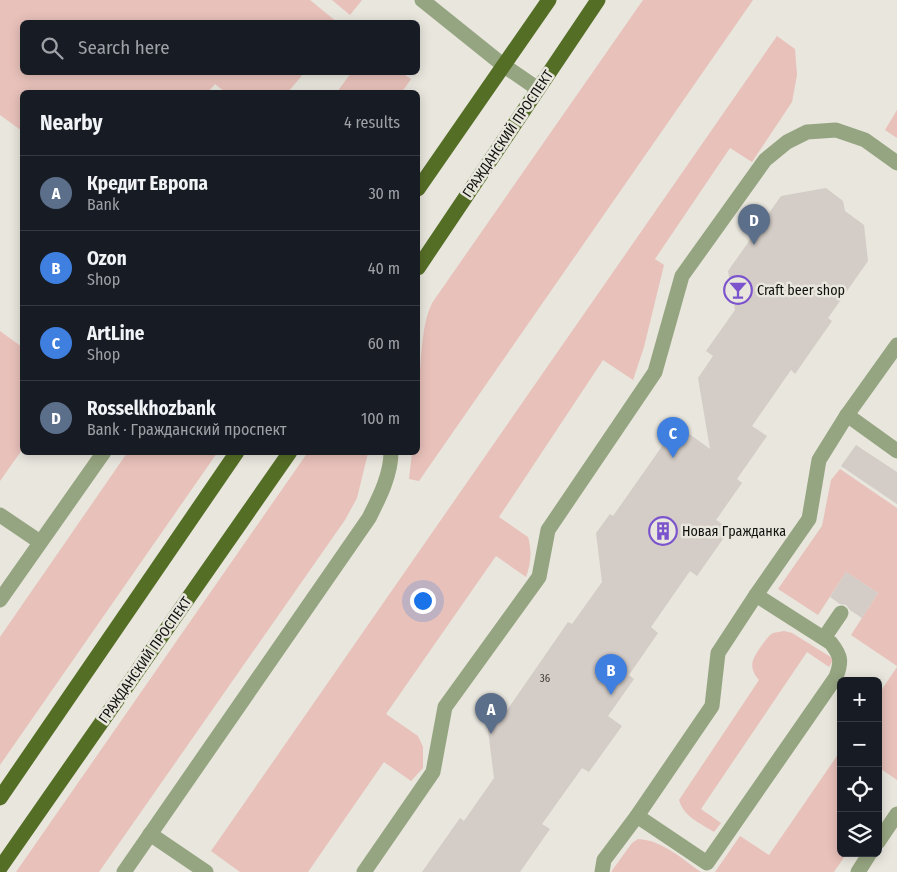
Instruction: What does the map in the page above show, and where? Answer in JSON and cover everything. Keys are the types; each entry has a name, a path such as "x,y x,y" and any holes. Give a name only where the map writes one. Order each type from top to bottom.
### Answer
{"main road":[{"path":"420,186 549,0"},
{"name":"ГРАЖДАНСКИЙ ПРОСПЕКТ","path":"420,265 598,0"},
{"path":"0,798 235,455"},
{"name":"ГРАЖДАНСКИЙ ПРОСПЕКТ","path":"0,868 288,455"}],"street":[{"path":"422,0 503,65 538,89"},
{"path":"364,872 433,772 445,707 538,577 548,530 655,372 682,276 765,160 787,142 807,132 836,130 865,140 897,163"},
{"path":"602,872 604,860 637,816 712,706 718,653 809,519 819,460 847,415 897,345"},
{"path":"847,415 897,451"},
{"path":"0,600 102,455"},
{"path":"124,872 369,518 382,490 391,455"},
{"path":"0,515 40,542"},
{"path":"637,816 707,863 836,677 841,664 838,652 831,643 756,595"},
{"path":"824,638 841,613"},
{"path":"882,836 897,814"},
{"path":"150,834 206,872"},
{"path":"858,872 867,857"}],"shaded area":[{"path":"0,0 310,0 335,20 20,20 20,75 302,75 290,90 222,90 215,84 210,90 20,90 20,130 0,115"},
{"path":"332,0 362,0 350,15"},
{"path":"643,0 753,0 419,481 409,479 412,455 420,455 421,356 423,335 432,303"},
{"path":"777,36 795,49 797,75 792,102 752,162 730,148 655,259 664,265 644,347 633,380 603,360 499,517 528,537 530,557 526,577 496,556 386,714 418,736 423,747 423,768 411,781 384,762 308,872 240,872 211,851"},
{"path":"350,75 405,75 411,79 403,90 338,90"},
{"path":"897,110 897,138 885,130"},
{"path":"0,331 20,346 20,453 0,481"},
{"path":"126,455 216,455 0,765 0,637"},
{"path":"306,455 368,455 357,498 345,520 99,872 16,872"},
{"path":"840,469 897,508 897,666 851,635 878,593 846,572 818,615 778,589 822,526 831,480"},
{"path":"784,631 792,633 834,659 829,667 807,652 701,809 721,823 714,832 689,815 681,806 679,800 759,680 752,666 756,654 771,634"},
{"path":"897,667 897,780 882,770 882,689"},
{"path":"837,756 837,857 844,857 834,872 715,872 740,836 769,855"},
{"path":"638,839 663,846 701,872 611,872 632,843"}],"building":[{"name":"Новая Гражданка","path":"826,188 843,201 845,211 864,225 868,261 828,318 832,321 795,374 791,370 752,426 767,436 737,479 742,483 716,520 730,529 697,576 690,571 651,627 658,633 629,675 634,679 608,716 622,726 589,772 582,768 542,824 550,829 520,872 422,872 460,818 464,821 494,778 488,730 502,710 505,713 568,622 572,624 602,582 596,533 610,514 613,516 677,425 710,449 698,378 713,356 706,351 735,310 728,271 781,196"},
{"path":"856,445 897,472 897,504 841,466"},
{"path":"846,572 878,593 862,618 846,605 840,604 830,597"}],"place":[{"name":"Rosselkhozbank","path":"754,245"},
{"name":"Craft beer shop","path":"738,290"},
{"name":"ArtLine","path":"673,458"},
{"name":"Новая Гражданка","path":"663,531"},
{"name":"Ozon","path":"611,695"},
{"name":"Кредит Европа","path":"491,734"}]}
